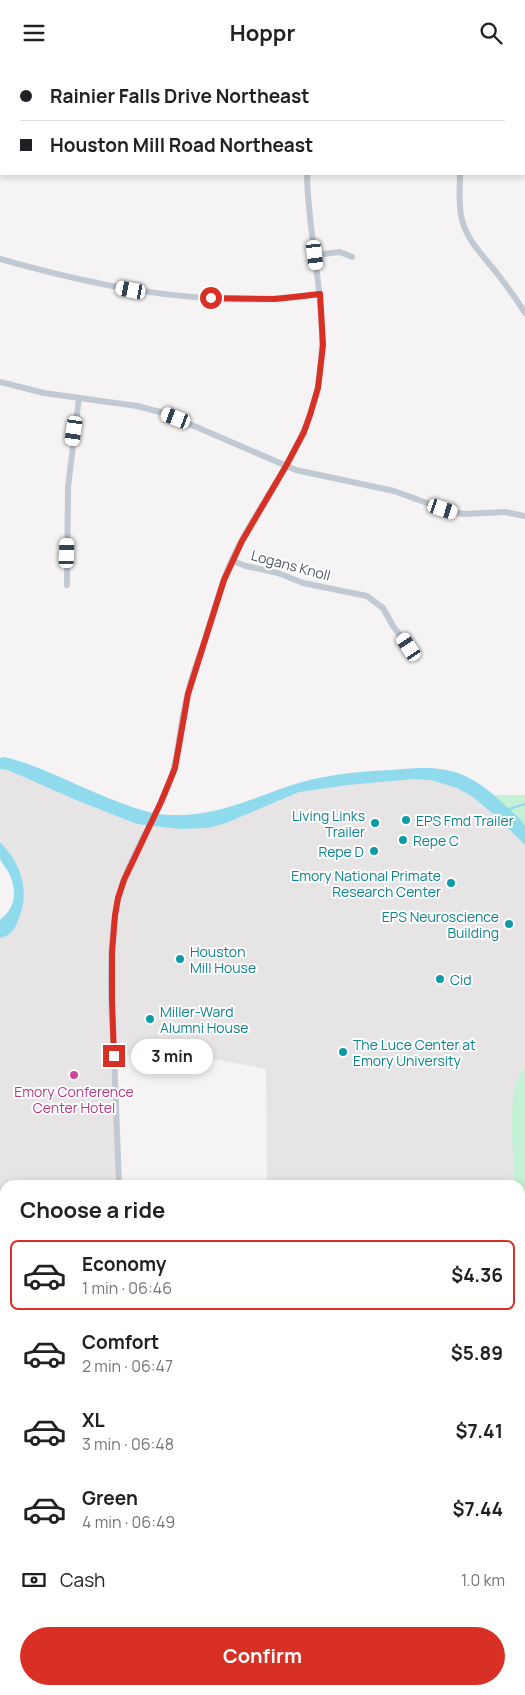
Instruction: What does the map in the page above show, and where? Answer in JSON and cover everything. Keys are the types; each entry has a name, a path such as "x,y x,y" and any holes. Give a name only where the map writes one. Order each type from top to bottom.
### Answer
{"street":[{"path":"119,1180 112,1015 113,937 118,898 138,847 161,802 175,768 188,694 224,580 242,541 286,466 308,423 318,388 323,345 320,294 307,195 307,175"},
{"path":"460,175 461,219 465,229 525,313"},
{"path":"315,255 340,252 352,257"},
{"path":"0,259 78,280 152,293 242,299 275,299 320,294"},
{"path":"0,382 44,393 164,413 286,466 311,474 394,491 452,512 464,514 505,512 525,516"},
{"path":"66,585 68,487 79,398"},
{"name":"Logans Knoll","path":"232,561 278,573 303,583 367,596 383,608 409,647"},
{"path":"333,1695 361,1695"}],"shaded area":[{"path":"0,765 107,805 193,822 285,791 408,774 452,780 525,836 525,1180 267,1180 266,1069 183,1053 114,1056 119,1180 0,1180 0,930 20,893 0,851"}],"green space":[{"path":"481,795 525,795 525,836"},
{"path":"525,1067 525,1180 514,1180 512,1123 515,1091"}],"water":[{"path":"5,757 35,766 127,805 165,815 187,815 216,810 299,783 337,775 418,768 447,770 473,780 521,820 525,826 525,845 497,817 473,797 457,788 431,780 413,779 299,792 226,823 208,828 181,829 137,824 8,770 0,769 0,758"},
{"path":"0,842 14,859 22,878 24,899 22,909 12,932 0,938 0,920 10,909 14,891 11,878 0,858"}],"waterway":[{"path":"506,810 525,804"}],"place":[{"name":"EPS Fmd Trailer","path":"406,820"},
{"name":"Living Links Trailer","path":"375,823"},
{"name":"Repe C","path":"403,840"},
{"name":"Repe D","path":"374,851"},
{"name":"Emory National Primate Research Center","path":"451,883"},
{"name":"EPS Neuroscience Building","path":"509,924"},
{"name":"Houston Mill House","path":"180,959"},
{"name":"Cid","path":"440,979"},
{"name":"Miller-Ward Alumni House","path":"150,1019"},
{"name":"The Luce Center at Emory University","path":"343,1052"},
{"name":"Emory Conference Center Hotel","path":"74,1075"}],"route":[{"path":"114,1056 112,1000 113,937 116,907 120,891 138,847 161,802 175,768 184,707 224,580 242,541 304,432 315,400 320,375 323,345 320,294 275,299 211,298"}]}
